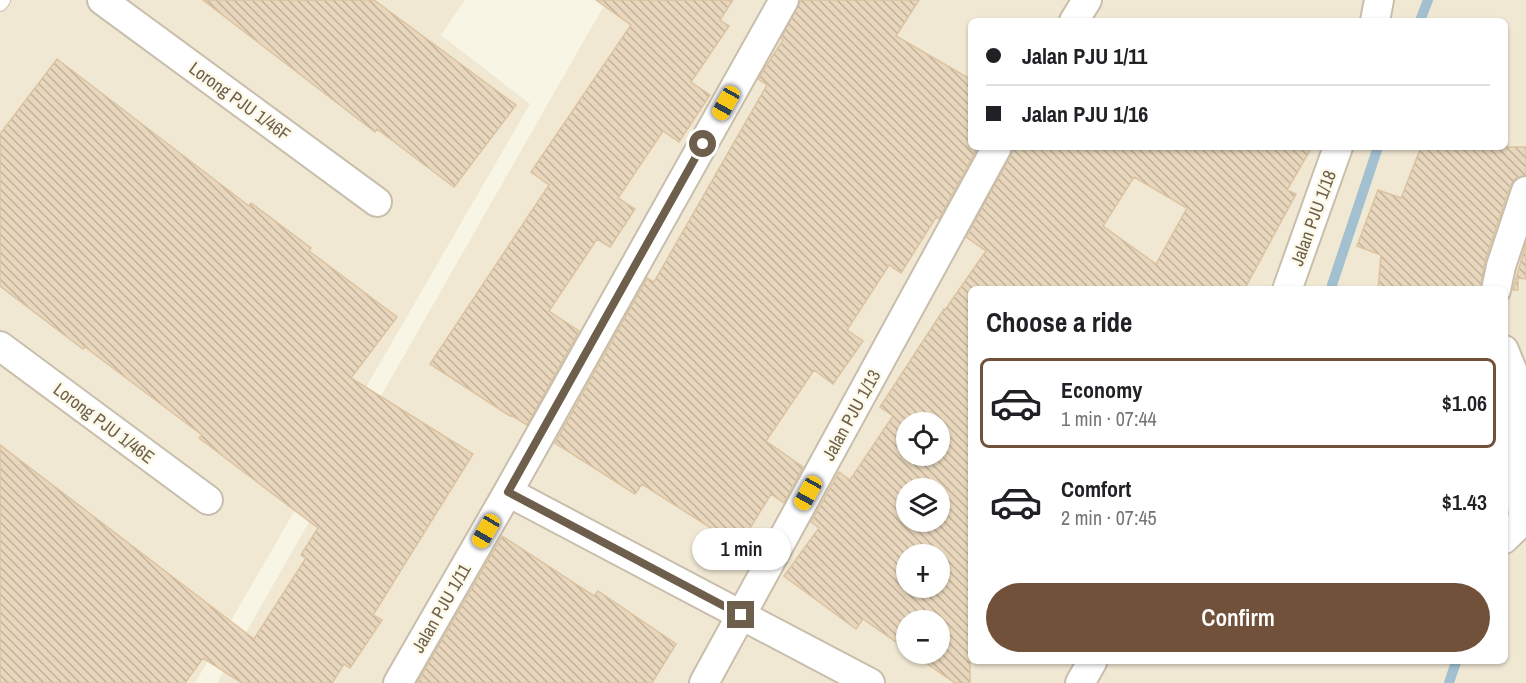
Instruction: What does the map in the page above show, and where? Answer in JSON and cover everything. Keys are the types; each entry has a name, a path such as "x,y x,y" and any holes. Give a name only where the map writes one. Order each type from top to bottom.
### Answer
{"street":[{"name":"Lorong PJU 1/46F","path":"102,0 377,202"},
{"name":"Jalan PJU 1/11","path":"398,683 784,0"},
{"path":"1076,18 1087,0"},
{"path":"1376,18 1379,0"},
{"name":"Jalan PJU 1/13","path":"704,683 995,150"},
{"name":"Jalan PJU 1/18","path":"1288,286 1337,150"},
{"path":"1497,286 1501,266 1526,191"},
{"name":"Lorong PJU 1/46E","path":"0,346 208,500"},
{"path":"1508,360 1513,372 1518,526"},
{"path":"508,492 870,683"},
{"path":"1080,683 1091,664"}],"shaded area":[{"path":"0,0 465,0 441,35 530,104 195,683 0,683"},
{"path":"607,0 1526,0 1526,683 217,683"}],"building":[{"path":"203,0 374,0 516,105 454,187 377,129 375,132"},
{"path":"596,0 733,0 720,20 729,26 691,82 710,95 679,142 663,131 618,198 635,209 610,247 597,239 549,311 579,331 527,425 430,364 549,185 531,172 631,25"},
{"path":"801,0 919,0 896,36 968,78 968,150 976,150 939,219 936,217 901,273 889,265 847,330 863,341 833,384 814,370 766,441 803,467 784,503 771,494 739,546 642,484 635,494 555,443 647,278 654,282 767,85 758,79 783,40 781,38"},
{"path":"57,59 249,206 251,203 311,248 309,251 397,317 351,378 473,454 373,615 382,620 350,668 344,664 332,683 242,683 203,658 185,683 0,683 0,445 254,639 306,558 301,555 318,528 199,438 202,435 0,286 0,134"},
{"path":"1508,147 1526,147 1526,175 1516,178 1510,186 1485,261 1481,286 1378,286 1381,255 1357,246 1378,190 1401,198 1420,150 1508,150"},
{"path":"1012,150 1310,150 1287,190 1296,194 1246,286 968,286 968,664 970,664 970,683 955,683 927,664 950,664 950,610 896,610 896,642 863,619 856,629 784,576 819,528 811,522 839,472 850,480 893,416 880,407 944,309 986,251 966,237","holes":["1134,177 1187,208 1156,264 1103,226"]},
{"path":"1526,243 1526,279 1518,278 1518,290 1513,290"},
{"path":"502,536 594,596 598,591 676,644 652,683 417,683"}],"waterway":[{"path":"1421,18 1428,0"},
{"path":"1332,286 1377,150"},
{"path":"1449,683 1455,664"}],"route":[{"path":"703,144 508,492 741,615"}]}
